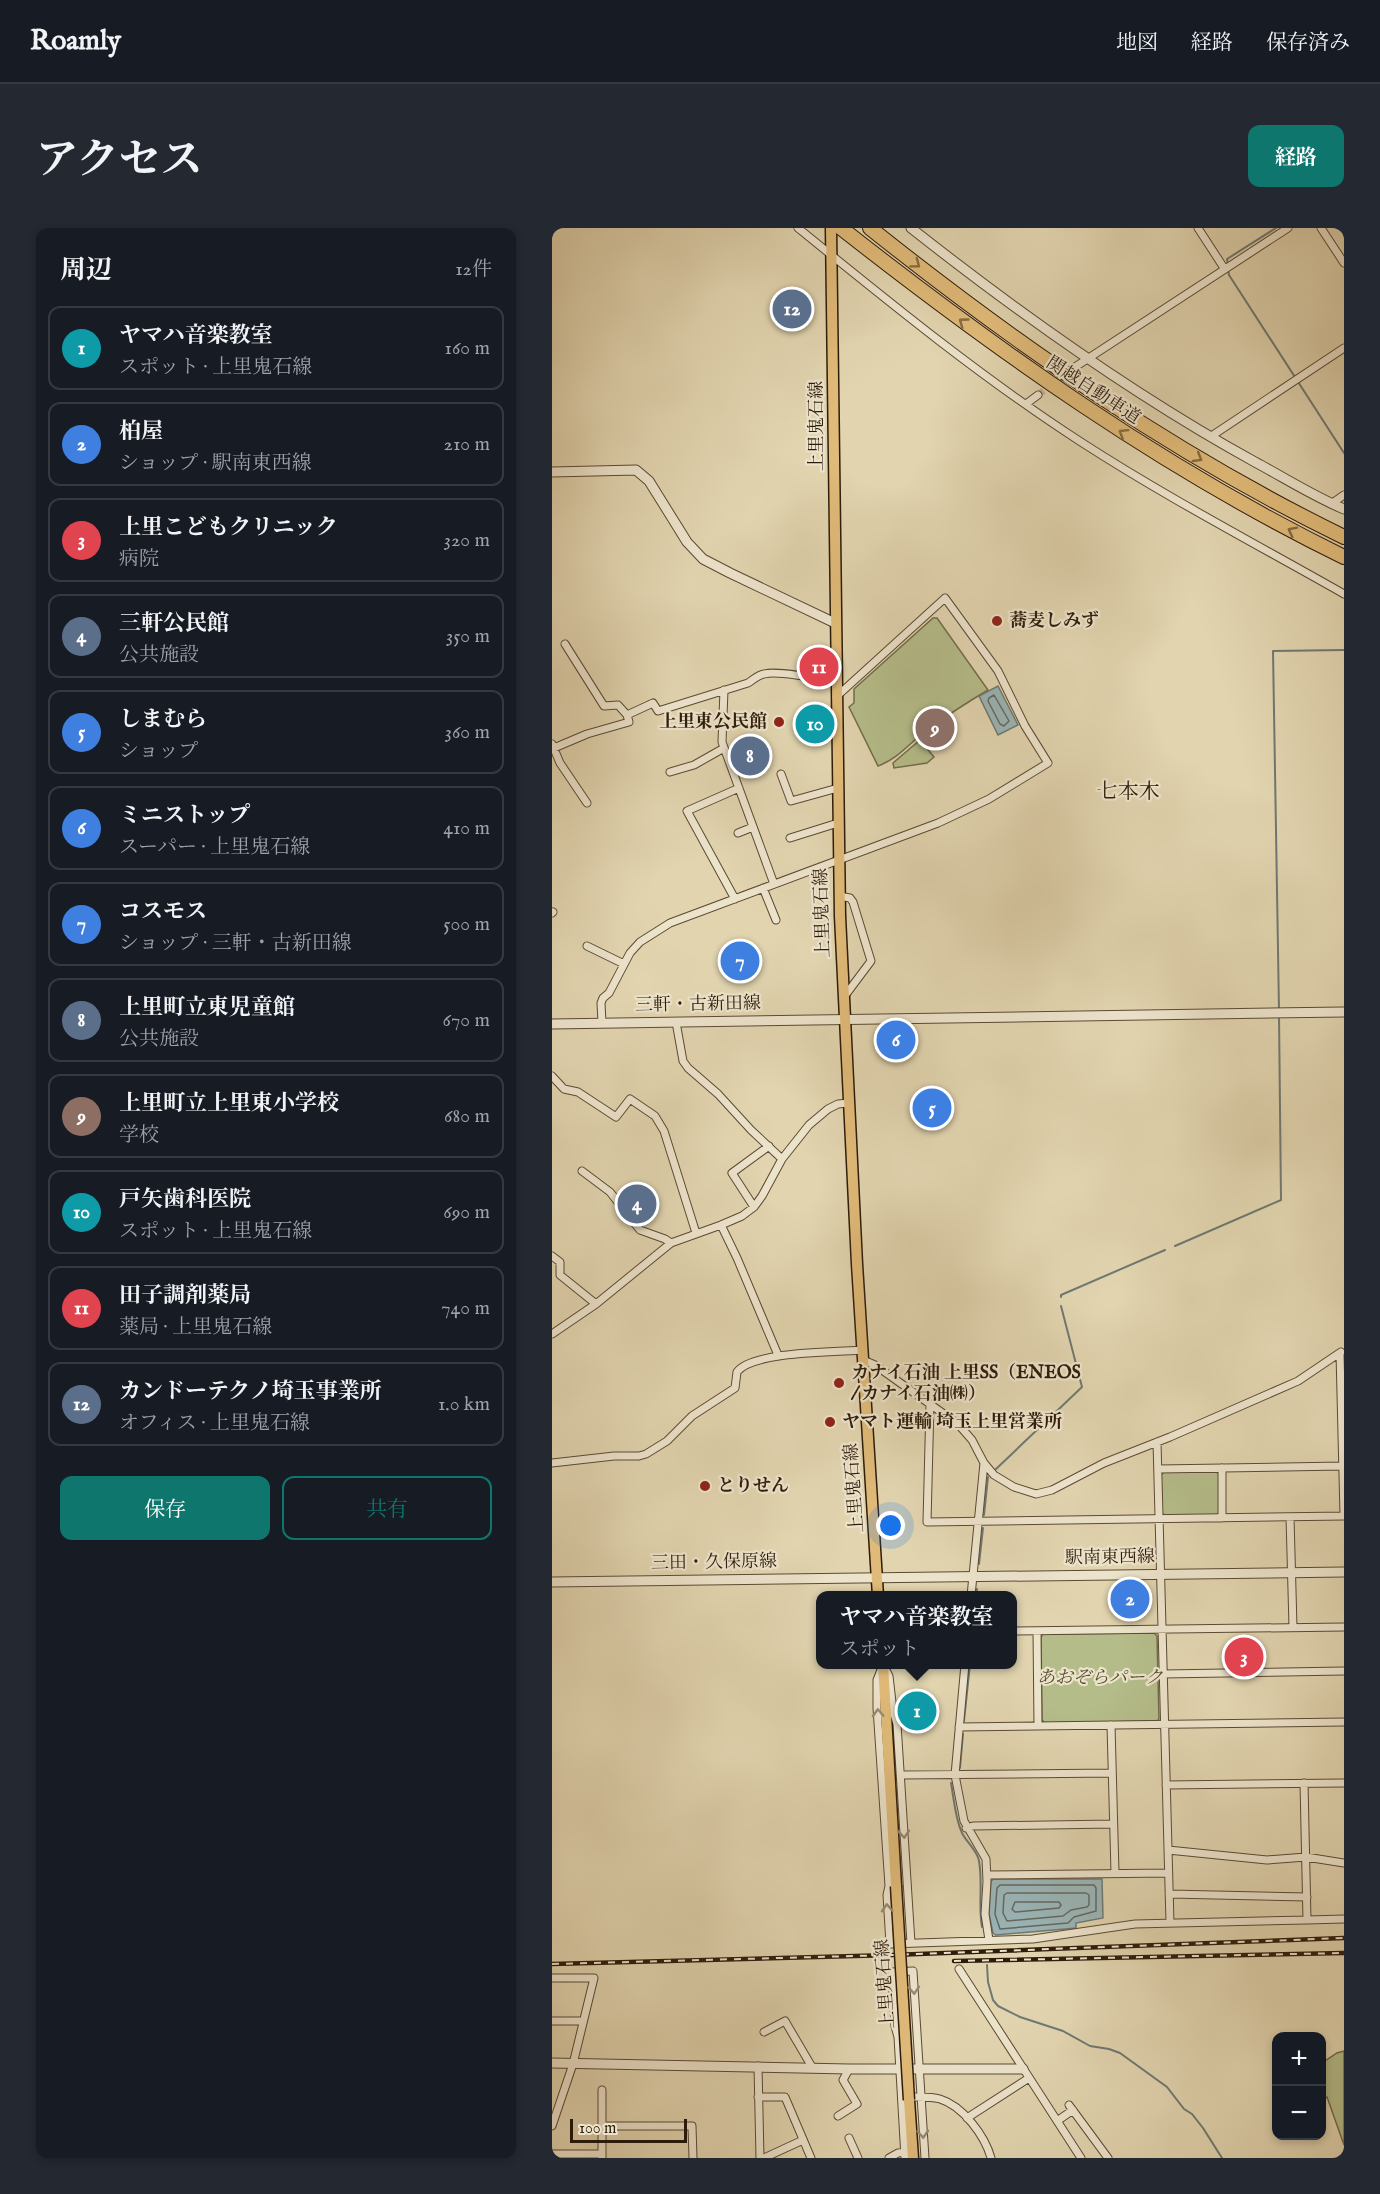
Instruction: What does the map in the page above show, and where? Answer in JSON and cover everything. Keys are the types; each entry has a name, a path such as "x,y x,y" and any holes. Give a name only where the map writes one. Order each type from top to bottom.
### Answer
{"highway":[{"name":"関越自動車道","path":"841,228 964,323 1088,411 1215,489 1344,557"},
{"name":"関越自動車道","path":"870,228 966,302 1098,396 1225,474 1344,537"}],"main road":[{"name":"上里鬼石線","path":"831,228 838,862 843,1020 878,1591"},
{"name":"上里鬼石線","path":"883,1669 908,2156"}],"street":[{"path":"798,228 1026,404 1080,441 1161,491 1344,594"},
{"path":"911,228 973,277 1086,359 1210,437 1344,509"},
{"path":"1198,228 1224,268"},
{"path":"1075,367 1288,228"},
{"path":"1321,228 1344,263"},
{"path":"1210,437 1344,348"},
{"path":"1026,404 1038,395"},
{"path":"552,472 636,470 649,481 687,542 703,559 835,623"},
{"path":"1331,504 1344,495"},
{"path":"602,1023 603,998 609,993 635,946 670,923 906,836 969,809 1048,763 1025,726 998,671 945,598 836,697"},
{"path":"565,644 604,706 618,705 627,715 629,722 553,746 560,763 587,803"},
{"path":"627,715 653,703 658,711 748,683 768,673 808,676 836,682"},
{"path":"724,690 722,734 724,748 774,884"},
{"path":"669,772 694,765 724,748"},
{"path":"552,769 560,763"},
{"path":"781,774 791,801 838,788"},
{"path":"735,899 687,811 739,788"},
{"path":"790,838 838,823"},
{"path":"738,833 753,827"},
{"path":"763,888 776,920"},
{"path":"839,896 850,898 853,902 871,961 843,999"},
{"path":"587,946 624,964"},
{"name":"三軒・古新田線","path":"552,1024 1344,1012"},
{"path":"676,1022 683,1061 688,1068 718,1094 782,1159"},
{"path":"552,1076 564,1089 578,1092 616,1117 630,1099 655,1116 664,1131 696,1233"},
{"path":"552,1334 596,1304 671,1243 721,1225 753,1207 762,1196 782,1159 818,1116 838,1104 849,1103"},
{"path":"753,1207 732,1173 769,1146"},
{"path":"582,1171 610,1192 640,1230 671,1243"},
{"path":"721,1225 778,1355"},
{"path":"552,1256 560,1262 560,1275 596,1304"},
{"path":"930,1404 927,1522 1344,1516 1342,1352"},
{"path":"552,1463 615,1455 646,1454 667,1441 692,1416 735,1388 737,1372 740,1368 778,1355 863,1355 966,1432 984,1463 1004,1482 1024,1491 1035,1494 1044,1493 1104,1463 1298,1381 1342,1352"},
{"path":"1157,1442 1170,1923"},
{"path":"972,1591 984,1463"},
{"path":"1158,1469 1342,1467"},
{"path":"1222,1468 1222,1518"},
{"path":"1290,1517 1293,1628"},
{"name":"駅南東西線","path":"877,1578 1344,1572"},
{"name":"三田・久保原線","path":"552,1582 877,1578"},
{"path":"1017,1631 1344,1627"},
{"path":"1037,1631 1038,1726"},
{"path":"881,1669 877,1680 877,1708 890,1886 887,1895 890,1944 1034,1939 1135,1924 1344,1919"},
{"path":"885,1669 889,1676 893,1712 897,1724 911,1943"},
{"path":"965,1669 955,1774 966,1828 986,1859 985,1914 989,1940"},
{"path":"1163,1674 1344,1671"},
{"path":"959,1727 1344,1722"},
{"path":"1110,1725 1115,1873"},
{"path":"901,1776 1112,1773"},
{"path":"1304,1783 1307,1920"},
{"path":"1166,1785 1344,1783"},
{"path":"966,1828 973,1826 1113,1824"},
{"path":"1168,1850 1267,1860 1306,1857 1344,1863"},
{"path":"987,1875 1168,1873"},
{"path":"1169,1894 1307,1897"},
{"path":"959,1969 1081,2158"},
{"path":"925,2158 921,2097 920,2069 913,1971 892,1972 899,2068 905,2099 921,2097 941,2099 968,2118 982,2135 991,2158"},
{"path":"552,1978 594,1977 573,2064 555,2108 552,2126"},
{"path":"764,2032 784,2020 812,2067"},
{"path":"552,2021 582,2021"},
{"path":"552,2063 849,2069 1023,2069"},
{"path":"758,2066 762,2158 803,2140"},
{"path":"838,2116 857,2104 843,2080 849,2069"},
{"path":"968,2118 1029,2078"},
{"path":"552,2154 601,2156 602,2090"},
{"path":"758,2097 785,2097 811,2158"},
{"path":"1057,2121 1071,2107 1108,2158"},
{"path":"602,2126 692,2126 693,2158"},
{"path":"849,2138 858,2158"},
{"path":"889,2158 898,2153 908,2156"}],"green space":[{"path":"933,618 937,618 988,690 924,732 891,760 878,766 849,707 854,703 854,689"},
{"path":"920,740 934,757 927,763 894,768 893,763"},
{"path":"1164,1472 1216,1472 1219,1474 1220,1513 1217,1515 1165,1516 1162,1513 1161,1475"},
{"name":"あおぞらパーク","path":"1154,1633 1157,1636 1159,1719 1157,1721 1045,1723 1042,1720 1041,1637 1043,1634"},
{"path":"1344,2051 1344,2145 1326,2098 1326,2060"}],"water":[{"path":"998,686 1018,725 998,735 979,696"},
{"path":"994,1879 1102,1879 1103,1918 1076,1923 1076,1928 996,1935 993,1933 989,1914 991,1881"}],"waterway":[{"path":"1228,264 1227,259 1276,228"},
{"path":"1228,269 1229,275 1344,453"},
{"path":"1279,1010 1273,651 1344,650"},
{"path":"1175,1246 1281,1200 1279,1015"},
{"path":"1061,1297 1061,1295 1165,1250"},
{"path":"996,1469 1082,1387 1061,1306"},
{"path":"984,1515 988,1477"},
{"path":"979,1564 983,1528"},
{"path":"964,1721 969,1669"},
{"path":"960,1768 963,1734"},
{"path":"951,1783 960,1827 979,1861 982,1927"},
{"path":"987,1965 988,1982 993,2000 998,2006 1020,2017 1063,2031 1090,2046 1120,2053 1167,2087 1203,2128 1222,2158"}],"tunnel":[{"path":"1038,395 1066,374"}],"railway":[{"path":"552,1964 892,1955 1344,1938"},
{"path":"954,1961 1344,1953"}],"place":[{"name":"カンドーテクノ埼玉事業所","path":"792,309"},
{"name":"蕎麦しみず","path":"997,621"},
{"name":"田子調剤薬局","path":"819,667"},
{"name":"上里東公民館","path":"779,722"},
{"name":"戸矢歯科医院","path":"815,724"},
{"name":"上里町立上里東小学校","path":"935,728"},
{"name":"上里町立東児童館","path":"750,756"},
{"name":"コスモス","path":"740,961"},
{"name":"ミニストップ","path":"896,1040"},
{"name":"しまむら","path":"932,1108"},
{"name":"三軒公民館","path":"637,1204"},
{"name":"カナイ石油 上里SS（ENEOS / カナイ石油㈱）","path":"839,1383"},
{"name":"ヤマト運輸 埼玉上里営業所","path":"830,1422"},
{"name":"とりせん","path":"705,1486"},
{"name":"柏屋","path":"1130,1599"},
{"name":"上里こどもクリニック","path":"1244,1657"},
{"name":"ヤマハ音楽教室","path":"917,1711"}],"district":[{"name":"七本木","path":"1128,792"}]}
